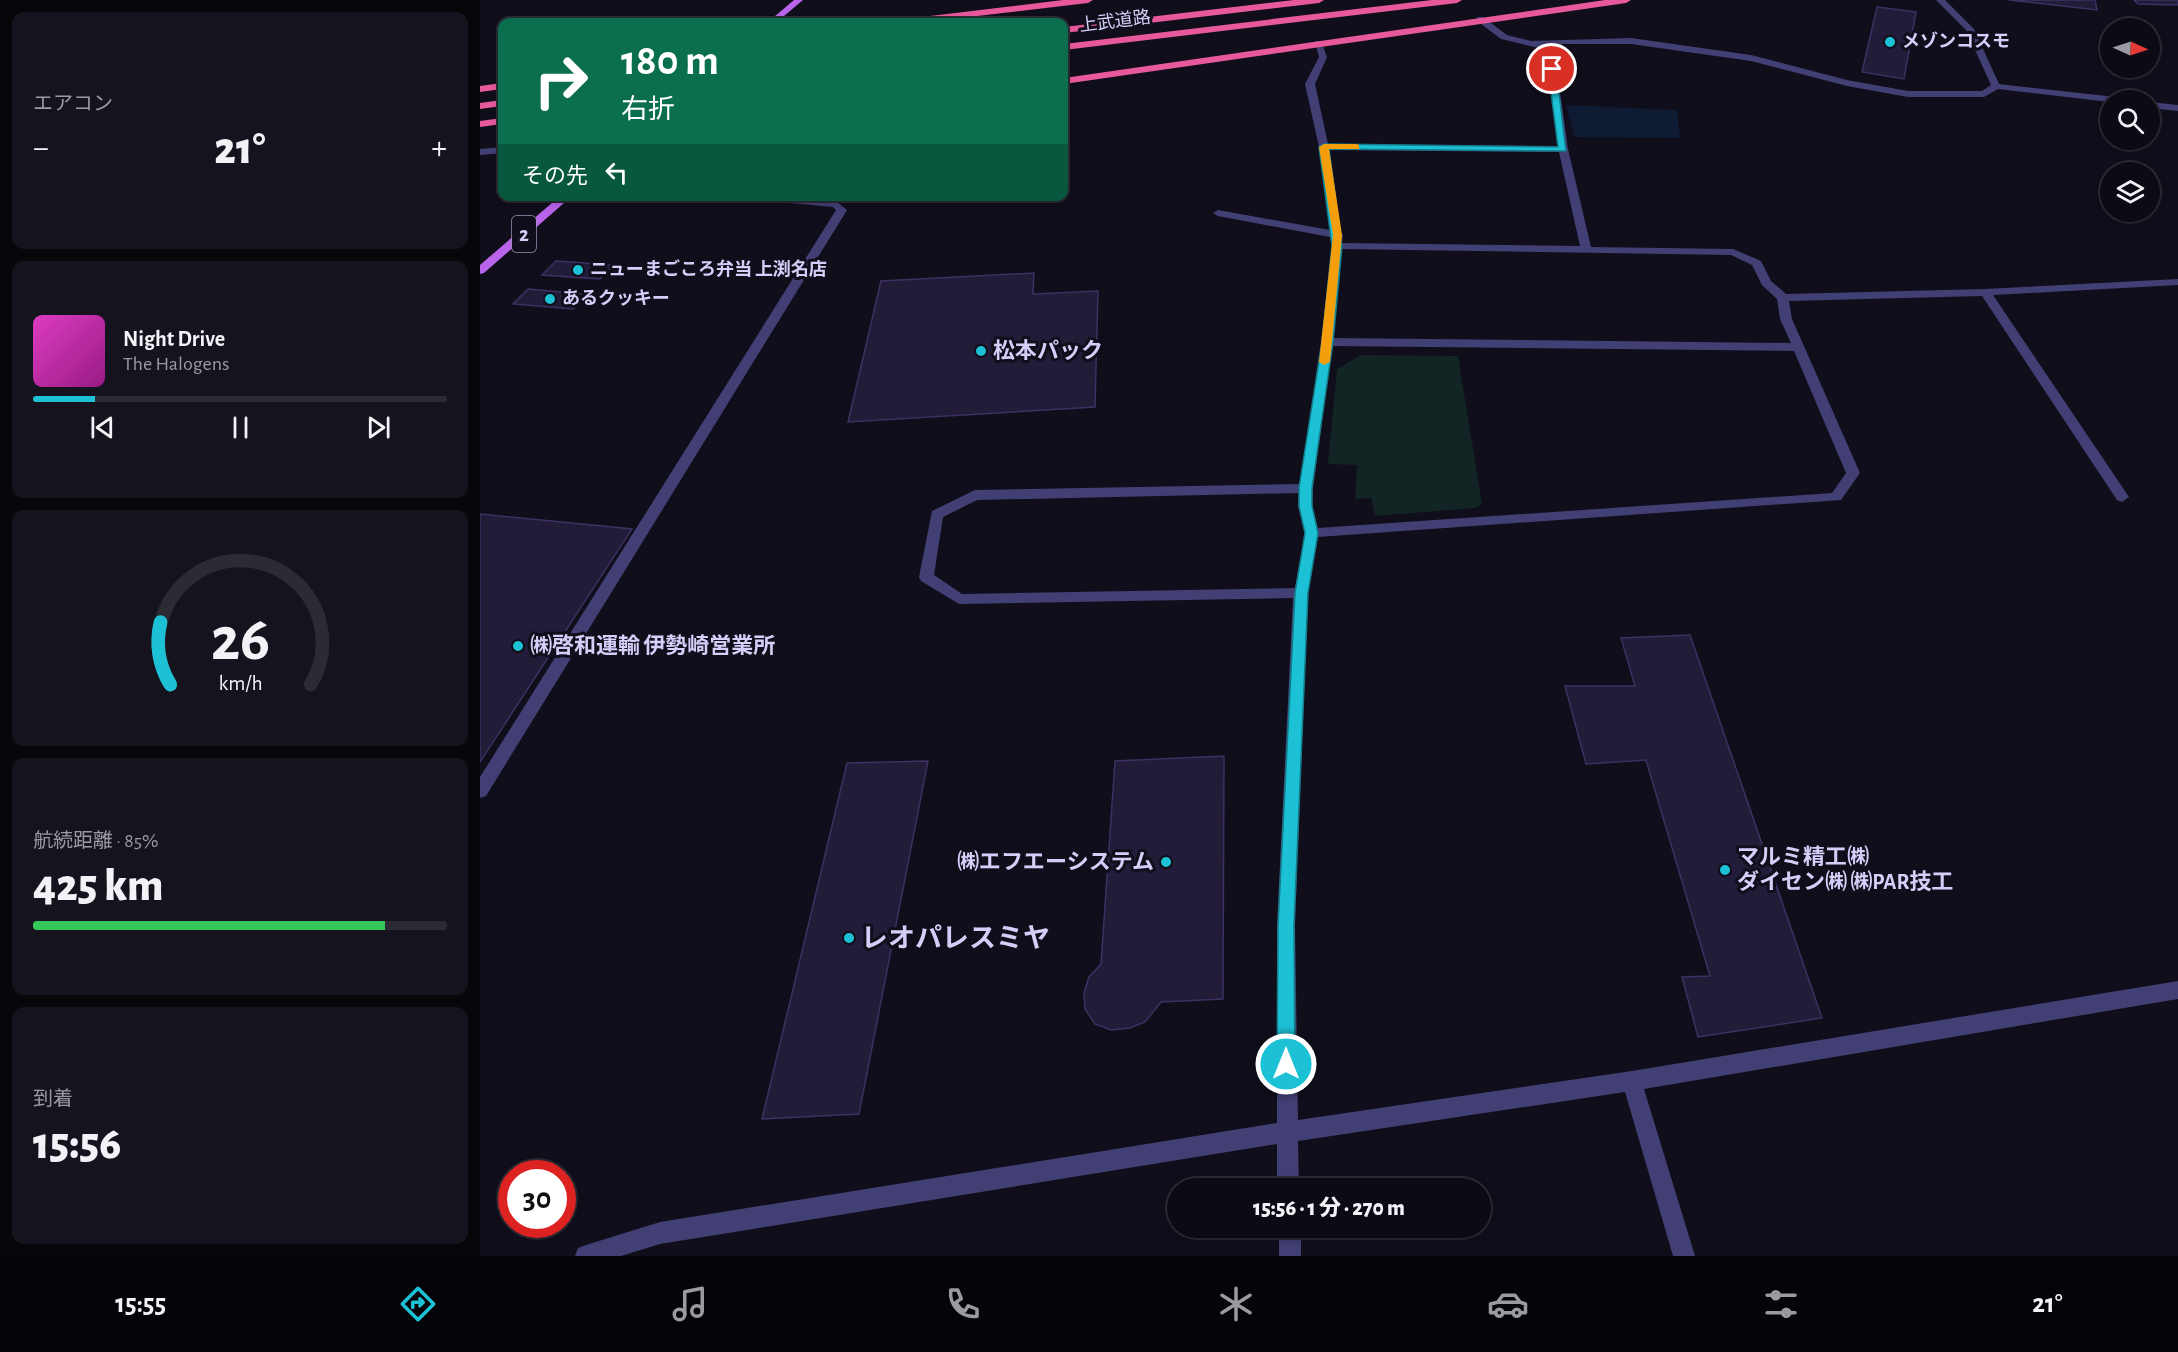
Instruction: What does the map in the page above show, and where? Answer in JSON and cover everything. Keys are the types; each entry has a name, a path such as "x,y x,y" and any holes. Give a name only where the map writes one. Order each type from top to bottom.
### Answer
{"highway":[{"path":"937,18 1088,0"},
{"name":"上武道路","path":"1068,30 1318,0"},
{"name":"上武道路","path":"1068,46 1457,0"},
{"path":"1068,80 1626,0"},
{"path":"480,88 498,86"},
{"path":"480,105 498,103"},
{"path":"480,124 498,122"}],"main road":[{"path":"777,18 799,0"},
{"name":"2","path":"480,271 561,201"}],"street":[{"path":"1940,0 1965,22 1974,36 1987,76 1996,86"},
{"path":"1480,20 1496,33 1512,40 1534,42 1631,41 1751,58 1908,94 1984,94 1996,86 2100,98"},
{"path":"1534,42 1550,49 1563,150 1586,249"},
{"path":"1288,1178 1286,925 1301,593 1312,533 1305,506 1305,488 1327,342 1337,240 1324,147 1310,84 1323,57 1317,43"},
{"path":"2160,106 2178,108"},
{"path":"1324,147 1563,150"},
{"path":"480,153 498,151"},
{"path":"480,791 842,210 836,204 803,201"},
{"path":"1218,213 1337,240 1732,252 1757,263 1766,283 1783,298 1786,319 1853,472 1836,497 1312,533"},
{"path":"1783,298 1985,292 2178,282"},
{"path":"1985,292 2122,497"},
{"path":"1327,342 1798,347"},
{"path":"1301,593 959,598 926,577 938,514 975,495 1305,488"},
{"path":"585,1256 660,1233 1287,1132 1632,1081 2178,990"},
{"path":"1632,1081 1684,1256"},
{"path":"1290,1238 1290,1256"}],"shaded area":[{"path":"1361,355 1458,356 1482,504 1476,508 1375,516 1371,498 1355,499 1357,465 1328,464 1337,369"}],"water":[{"path":"1566,105 1677,110 1680,138 1574,137"}],"building":[{"path":"2009,0 2095,0 2097,10"},
{"path":"2134,0 2178,0 2178,5 2138,4"},
{"name":"メゾンコスモ","path":"1877,7 1916,12 1904,79 1862,72"},
{"name":"ニューまごころ弁当 上渕名店","path":"556,261 613,265 600,279 542,275"},
{"name":"松本パック","path":"1034,273 1033,294 1098,291 1095,407 848,422 881,281"},
{"name":"あるクッキー","path":"528,289 586,294 573,309 513,304"},
{"name":"㈱啓和運輸 伊勢崎営業所","path":"480,514 632,529 480,762"},
{"name":"マルミ精工㈱ ダイセン㈱ ㈱PAR技工","path":"1690,635 1822,1018 1698,1037 1682,977 1710,976 1646,760 1586,764 1565,686 1635,686 1621,638"},
{"name":"㈱エフエーシステム","path":"1224,756 1223,999 1161,1002 1145,1022 1130,1028 1111,1030 1095,1024 1085,1009 1084,993 1089,977 1101,964 1115,761"},
{"name":"レオパレスミヤ","path":"928,761 859,1114 762,1119 847,763"}],"slow traffic":[{"path":"1324,362 1338,235 1324,147 1356,147"}],"place":[{"name":"メゾンコスモ","path":"1890,42"},
{"name":"ニューまごころ弁当 上渕名店","path":"578,270"},
{"name":"あるクッキー","path":"550,299"},
{"name":"松本パック","path":"981,351"},
{"name":"㈱啓和運輸 伊勢崎営業所","path":"518,646"},
{"name":"㈱エフエーシステム","path":"1166,862"},
{"name":"マルミ精工㈱ ダイセン㈱ ㈱PAR技工","path":"1725,870"},
{"name":"レオパレスミヤ","path":"849,938"}],"route":[{"path":"1286,1064 1286,925 1301,593 1312,533 1305,506 1305,488 1327,342 1338,235 1324,147 1563,150 1552,69"}]}
